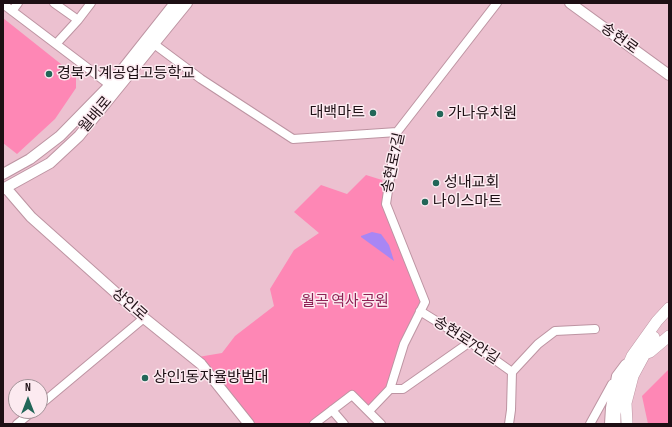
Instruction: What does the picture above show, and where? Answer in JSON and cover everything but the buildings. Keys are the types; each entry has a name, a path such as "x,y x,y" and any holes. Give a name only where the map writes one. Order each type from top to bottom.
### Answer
{"highway":[{"path":"627,424 626,403 639,354 641,337 646,328 669,304"},
{"path":"614,424 620,384 657,321 669,308"},
{"path":"639,354 669,318"},
{"path":"639,354 650,352 669,336"}],"main road":[{"name":"월배로","path":"3,174 30,159 60,136 110,85 175,3"},
{"name":"월배로","path":"5,188 50,163 79,136 187,3"},
{"name":"송현로","path":"570,3 669,75"},
{"name":"상인로","path":"5,188 31,217 144,318 201,364 249,424"}],"street":[{"path":"12,11 18,3"},
{"path":"54,3 78,20"},
{"path":"56,44 91,3"},
{"name":"송현로7길","path":"369,412 390,389 404,344 425,302 386,204 397,132 497,3"},
{"path":"3,4 110,85"},
{"path":"154,44 201,79 293,139 397,132"},
{"name":"송현로7안길","path":"420,311 470,342 512,372"},
{"path":"48,398 144,318"},
{"name":"송현로7안길","path":"509,424 512,372 538,344 555,331 595,329"},
{"path":"390,389 402,389 470,342"},
{"path":"590,424 616,376 639,354"},
{"path":"631,424 632,398 637,379 639,354"},
{"path":"609,424 610,408 616,376"},
{"path":"314,424 352,395 381,424"},
{"path":"332,410 344,424"}],"green space":[{"path":"3,18 76,76 76,88 55,119 17,154 3,143"},
{"name":"월곡 역사 공원","path":"366,175 382,180 386,204 425,302 390,389 369,411 352,395 314,424 250,424 198,357 222,353 235,336 274,306 270,289 294,250 319,233 294,212 321,185 347,194"},
{"path":"669,369 669,424 648,424 642,396"}],"shaded area":[{"path":"372,232 381,234 389,245 394,261 361,237"}],"place":[{"name":"경북기계공업고등학교","path":"49,74"},
{"name":"대백마트","path":"373,113"},
{"name":"가나유치원","path":"440,114"},
{"name":"성내교회","path":"436,183"},
{"name":"나이스마트","path":"425,202"},
{"name":"상인1동자율방범대","path":"145,378"}]}
